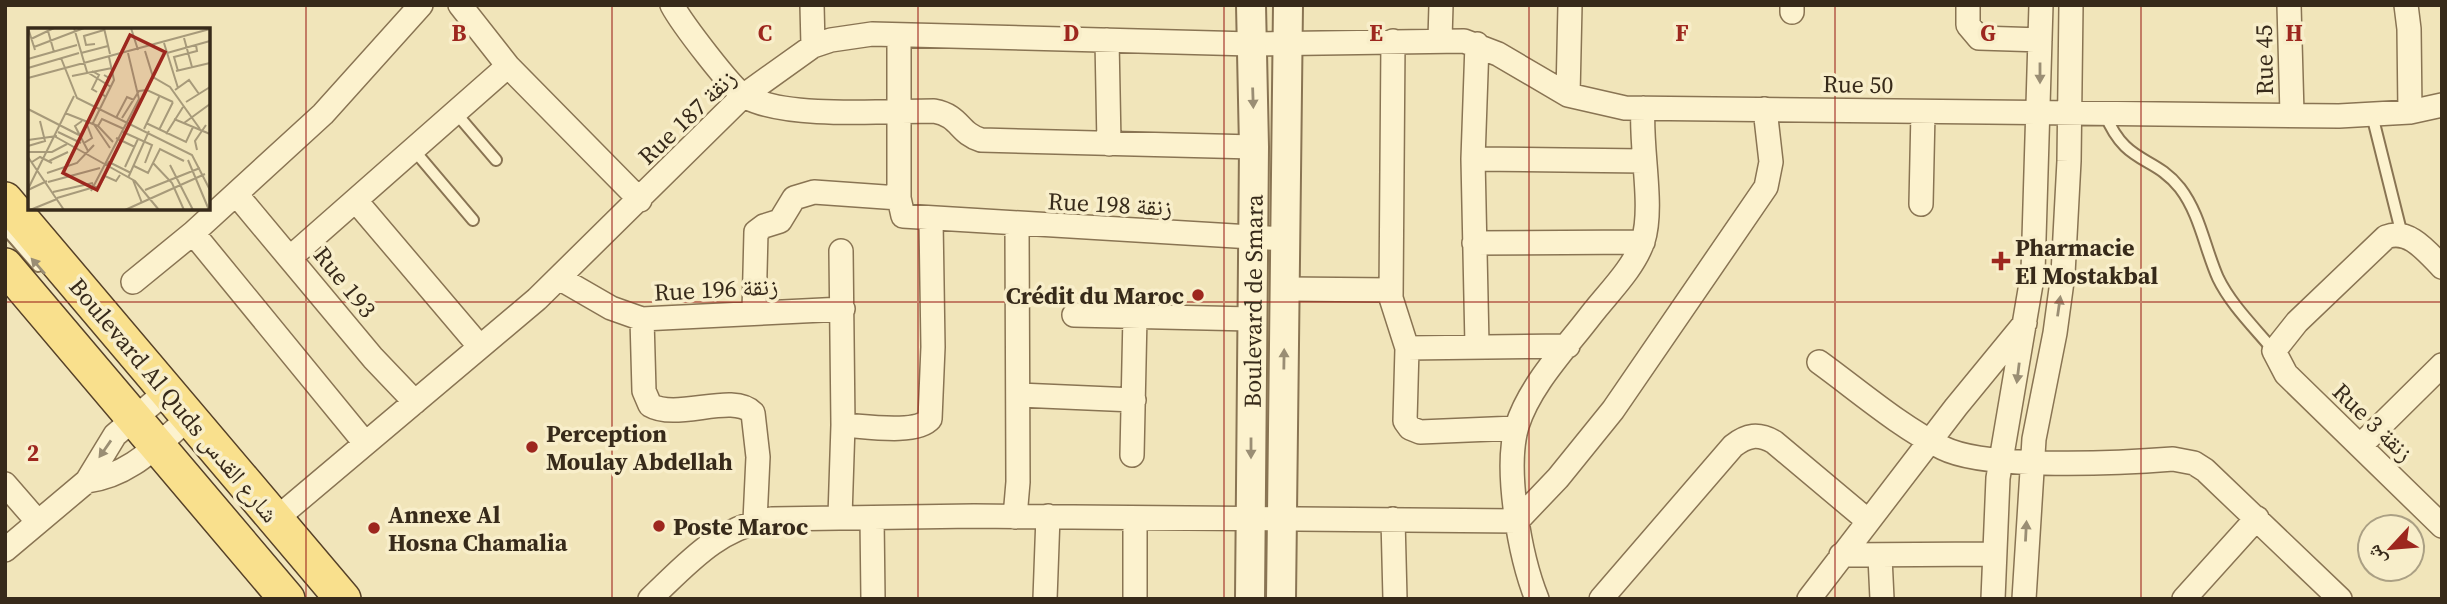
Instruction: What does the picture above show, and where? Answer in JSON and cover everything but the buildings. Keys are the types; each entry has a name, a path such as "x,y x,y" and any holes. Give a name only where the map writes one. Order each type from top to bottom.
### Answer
{"main road":[{"name":"Boulevard Al Quds شارع القدس","path":"5,200 162,418 287,599"},
{"name":"Boulevard Al Quds شارع القدس","path":"18,271 162,418 276,519 343,599"}],"street":[{"path":"133,282 193,233 323,114 421,5"},
{"path":"460,5 508,65 640,200"},
{"path":"672,5 743,96 795,109 934,111 949,114 968,135 981,140 1254,147"},
{"path":"812,5 813,46"},
{"name":"Boulevard de Smara","path":"1250,599 1254,147 1251,5"},
{"name":"Boulevard de Smara","path":"1281,599 1288,5"},
{"path":"1440,39 1441,5"},
{"path":"1568,95 1570,5"},
{"path":"1968,5 1968,25 1979,38 2040,40"},
{"path":"1993,599 2000,460 2026,322 2035,246 2041,5"},
{"path":"2024,599 2031,461 2061,295 2070,112 2071,5"},
{"name":"Rue 45","path":"2289,5 2292,114"},
{"path":"2406,5 2410,112"},
{"path":"899,35 900,205"},
{"name":"Rue 187 زنقة","path":"276,519 559,278 743,96 813,46 848,36 899,35 1289,44"},
{"name":"Rue 50","path":"1289,44 1440,39 1478,44 1568,95 1607,105 1643,108 2372,115 2410,112 2442,105"},
{"path":"1107,40 1109,144"},
{"path":"1393,41 1391,289 1392,307 1407,348 1404,415 1410,429 1420,432 1517,428"},
{"path":"1477,345 1473,159 1478,44"},
{"path":"291,257 508,65"},
{"path":"1537,599 1522,555 1517,521 1514,468 1517,428 1543,379 1629,266 1643,242 1647,200 1643,161 1643,108"},
{"path":"650,599 721,536 755,522 840,517 1048,516 1517,521 1558,478 1613,410 1766,187 1771,162 1765,109"},
{"path":"1922,204 1923,111"},
{"path":"1473,159 1643,161"},
{"name":"Rue 198 زنقة","path":"754,312 754,240 759,229 780,221 789,202 804,193 900,205 906,218 1286,239"},
{"name":"Rue 193","path":"236,194 373,358 415,402"},
{"path":"356,201 480,347"},
{"path":"844,425 909,428 924,425 930,419 933,358 931,220"},
{"path":"1015,517 1018,394 1017,225"},
{"path":"193,233 365,443"},
{"path":"2274,351 2276,345 2297,322 2381,241 2392,235 2402,235 2416,242 2442,267"},
{"path":"1474,243 1643,242"},
{"path":"840,517 844,425 841,251"},
{"name":"Rue 196 زنقة","path":"559,278 611,308 642,319 843,309"},
{"path":"1285,289 1391,289"},
{"path":"1074,315 1251,319"},
{"path":"1132,455 1135,316"},
{"path":"642,319 644,391 650,404 664,410 742,406 753,413 758,457 755,522"},
{"path":"1809,599 1867,520 2026,322"},
{"path":"1407,348 1477,345 1568,346"},
{"name":"Rue 3 زنقة","path":"2274,351 2286,374 2442,526"},
{"path":"1819,362 1930,440 1967,456 2031,461 2187,461 2205,470 2340,599"},
{"path":"2360,446 2442,365"},
{"path":"1018,394 1134,400"},
{"path":"5,550 87,481 107,445 162,418"},
{"path":"87,481 106,478 127,468 162,418"},
{"path":"1601,599 1733,446 1749,437 1760,436 1774,442 1867,520"},
{"path":"5,484 38,522"},
{"path":"1045,599 1048,516"},
{"path":"872,518 873,599"},
{"path":"1135,518 1135,599"},
{"path":"2184,599 2257,518"},
{"path":"1394,519 1395,599"},
{"path":"1841,555 1880,557 1994,554"},
{"path":"1880,557 1882,599"}],"lane":[{"path":"2104,111 2112,132 2131,154 2165,175 2179,188 2195,212 2220,282 2274,351"},
{"path":"455,112 496,160"},
{"path":"2372,115 2402,235"},
{"path":"413,149 473,220"},
{"path":"5,228 49,279"},
{"path":"5,247 18,271"},
{"path":"48,298 162,418 303,599"}],"place":[{"name":"Pharmacie El Mostakbal","path":"2001,261"},
{"name":"Crédit du Maroc","path":"1198,295"},
{"name":"Perception Moulay Abdellah","path":"532,447"},
{"name":"Poste Maroc","path":"659,526"},
{"name":"Annexe Al Hosna Chamalia","path":"374,528"}]}
